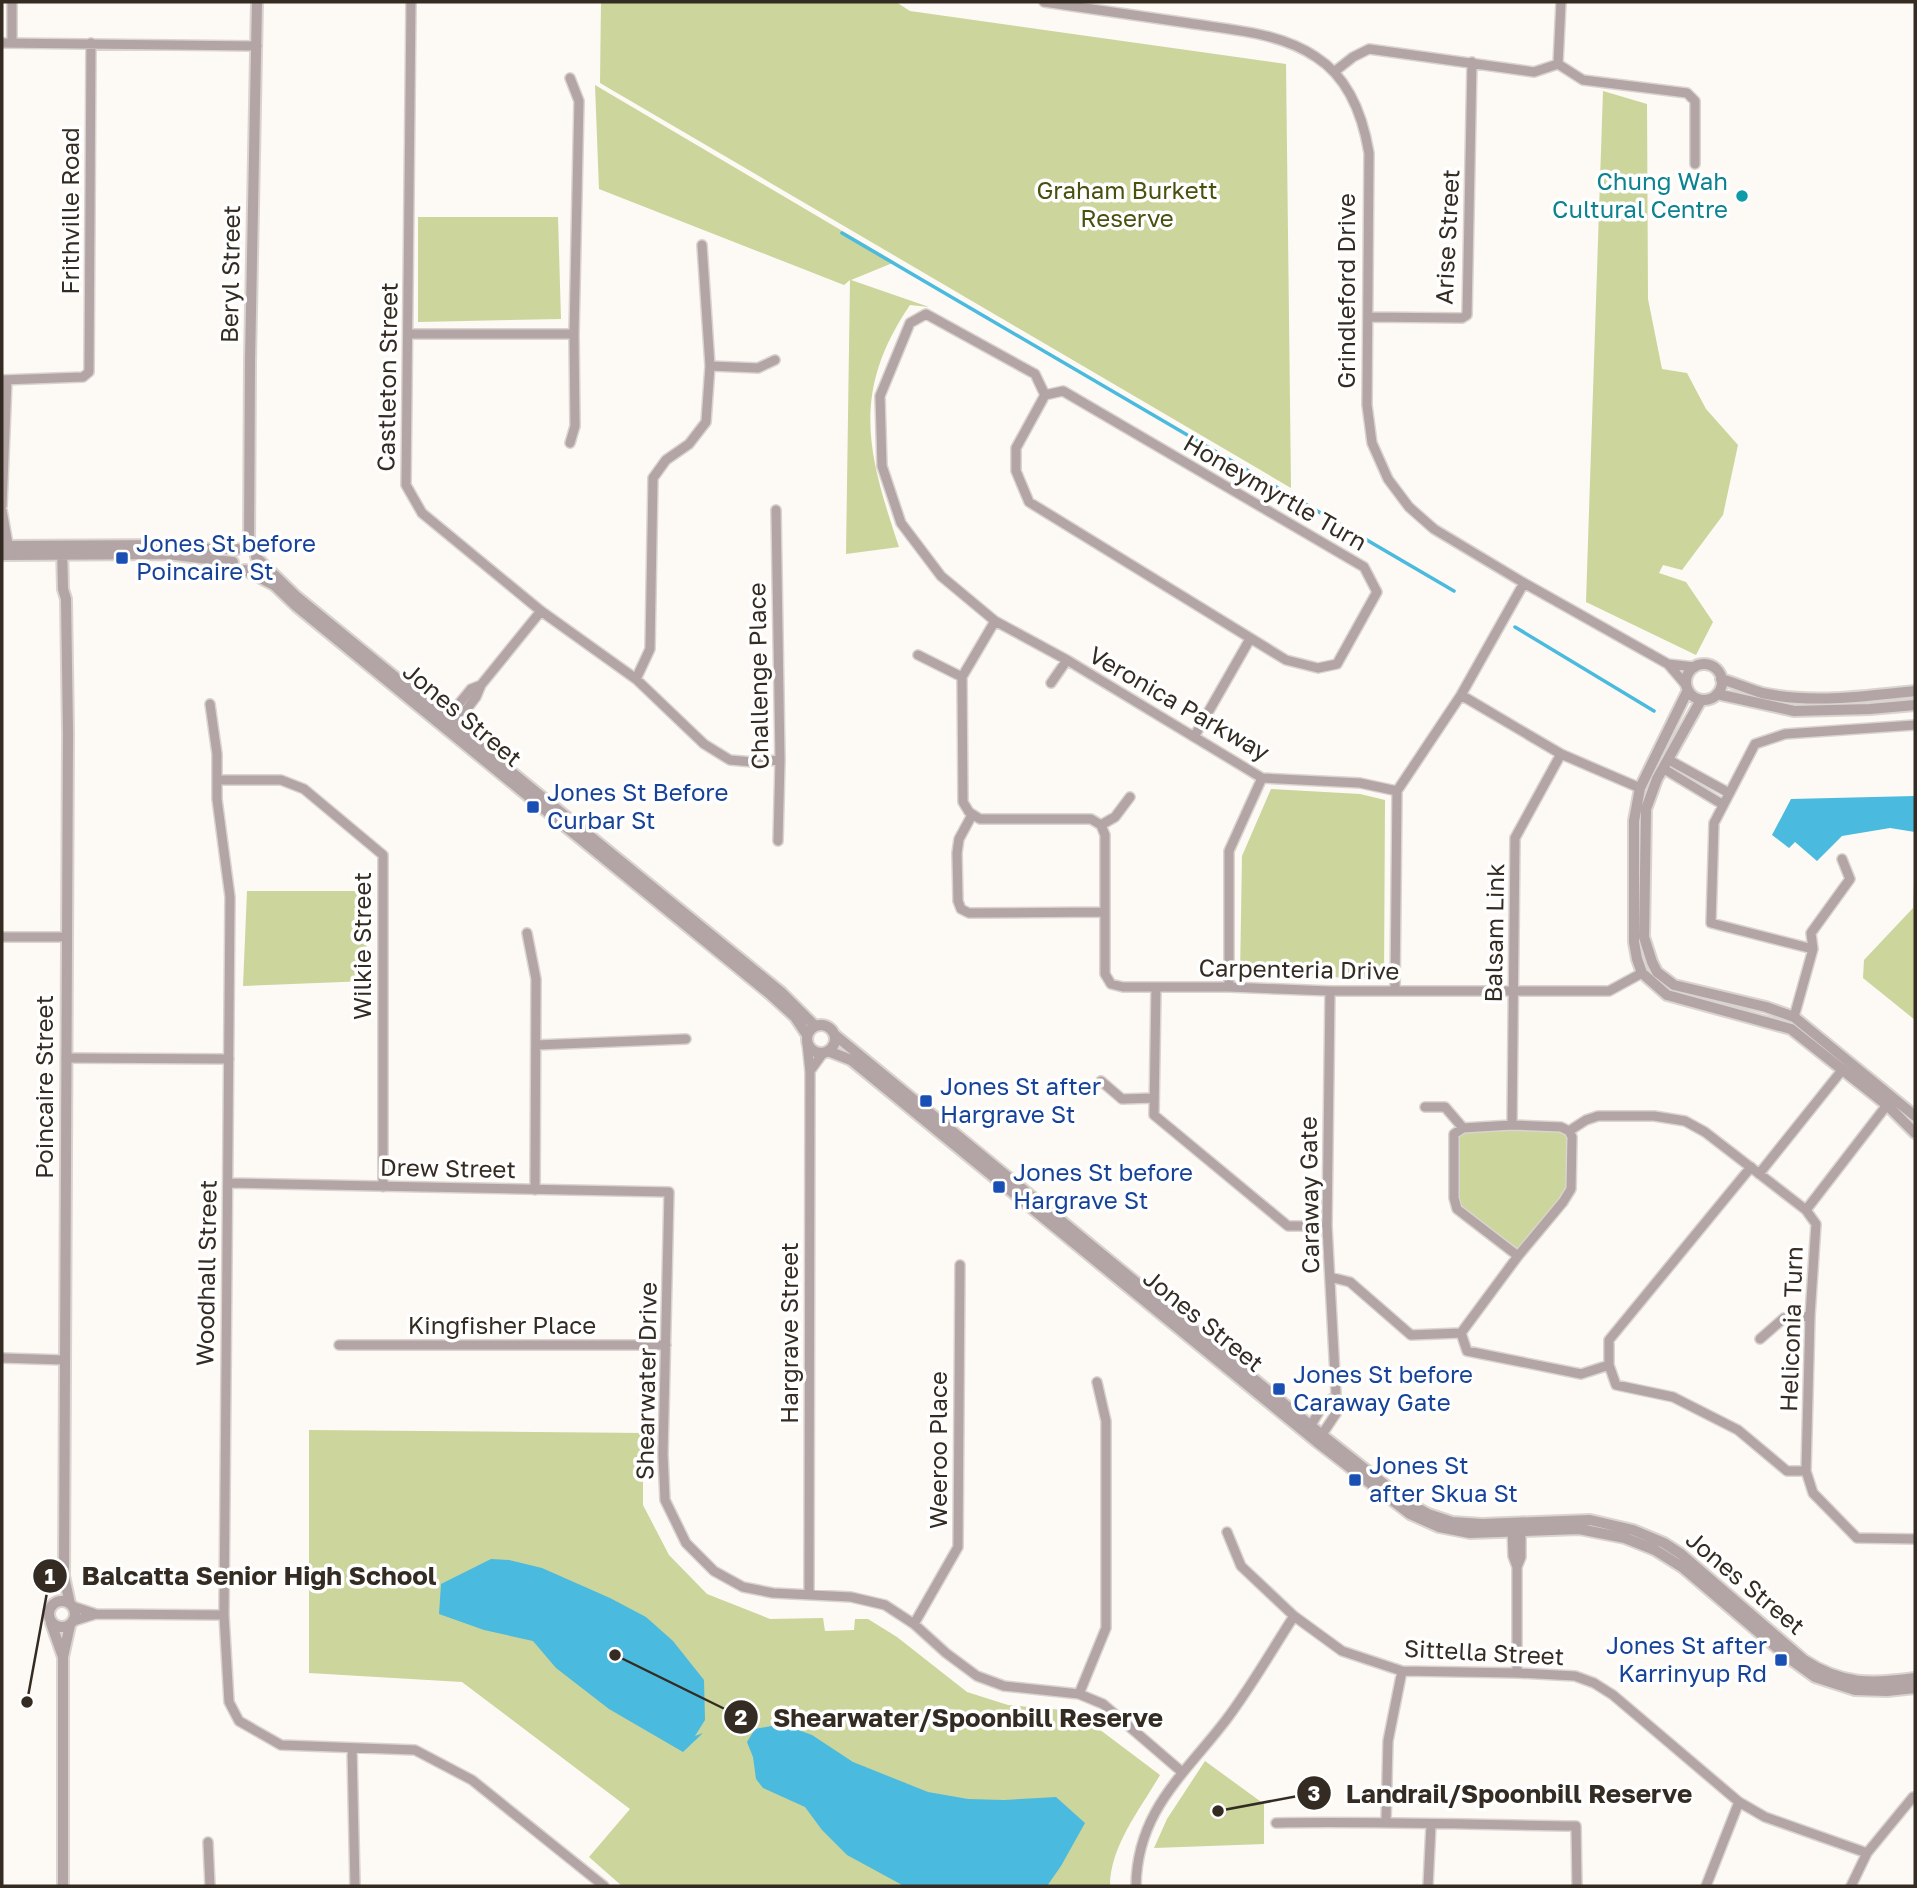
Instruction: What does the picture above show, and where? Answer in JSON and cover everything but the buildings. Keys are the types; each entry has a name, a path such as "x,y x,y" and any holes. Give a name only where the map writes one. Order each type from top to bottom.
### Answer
{"street":[{"path":"12,2 7,43 257,46"},
{"name":"Beryl Street","path":"253,552 250,362 257,2"},
{"name":"Castleton Street","path":"411,2 406,485 422,513 541,611 636,679 704,744 730,760 780,760"},
{"name":"Grindleford Drive","path":"1044,2 1278,38 1319,58 1334,72 1348,89 1358,110 1369,153 1367,405 1372,443 1388,479 1409,507 1434,529 1668,664 1687,688 1701,700"},
{"path":"1558,64 1561,2"},
{"name":"Frithville Road","path":"4,380 83,377 89,372 91,43"},
{"path":"1334,72 1368,49 1534,72 1558,64"},
{"name":"Arise Street","path":"1368,317 1462,318 1467,315 1472,62"},
{"path":"1558,64 1583,80 1688,93 1695,101 1695,164"},
{"path":"570,78 579,101 574,334 575,425 570,443"},
{"path":"636,679 650,649 653,478 666,460 689,444 706,422 710,366 702,245"},
{"name":"Veronica Parkway","path":"1045,395 1035,374 926,314 910,323 880,396 883,466 901,523 941,576 995,621 1067,660 1262,778 1360,783 1397,791"},
{"path":"408,334 574,334"},
{"path":"710,366 758,368 775,360"},
{"path":"4,380 2,508 5,551"},
{"name":"Honeymyrtle Turn","path":"1063,391 1364,567 1377,592 1337,664 1318,668 1286,660 1250,639 1029,502 1016,471 1016,448 1045,395 1063,391"},
{"name":"Challenge Place","path":"776,510 780,760 778,841"},
{"name":"Jones Street","path":"66,551 168,545 210,550 243,547 253,552 296,596 786,1007 815,1052 825,1052 850,1060 1309,1429"},
{"path":"233,562 237,549"},
{"name":"Jones Street","path":"5,551 167,554 233,562 238,568 274,585 296,606 781,992 815,1026 829,1027 835,1035 1320,1438 1394,1503 1426,1522 1469,1533 1590,1520 1618,1525 1652,1538 1681,1554 1813,1666 1848,1681 1887,1682 1915,1678"},
{"name":"Poincaire Street","path":"66,551 70,588 66,598 64,1576 71,1605"},
{"path":"245,570 254,564 253,552"},
{"path":"1395,991 1397,791 1461,695 1524,583"},
{"path":"448,725 471,689 481,685 541,611"},
{"path":"995,621 962,677 963,802 972,815 980,819 1091,819 1101,825 1115,817 1130,797"},
{"path":"1194,737 1250,639"},
{"path":"918,655 962,677"},
{"name":"Veronica Parkway","path":"1051,684 1067,660"},
{"name":"Grindleford Drive","path":"1668,664 1711,666 1721,679 1760,692 1804,699 1915,691"},
{"path":"1695,667 1688,675 1687,688 1640,788 1634,821 1634,942 1642,973 1667,995 1791,1029 1887,1105 1915,1133"},
{"path":"1717,695 1721,679"},
{"path":"1461,695 1561,754 1640,788"},
{"path":"1915,705 1794,711 1717,695 1701,700 1657,779 1646,809 1644,937 1657,972 1674,985 1766,1007 1794,1017 1915,1116"},
{"name":"Woodhall Street","path":"210,704 217,754 217,799 230,897 224,1615 229,1702 239,1721 281,1745 415,1750 472,1780 604,1886"},
{"path":"1813,949 1711,923 1714,824 1722,804 1755,744 1785,734 1915,725"},
{"name":"Balsam Link","path":"1512,1125 1515,838 1561,754"},
{"path":"1667,764 1729,793"},
{"path":"1667,764 1722,804"},
{"path":"1229,987 1229,851 1262,778"},
{"name":"Wilkie Street","path":"217,780 281,780 304,789 383,855 383,1187"},
{"path":"972,815 959,839 957,853 958,901 961,909 969,913 1104,912"},
{"name":"Carpenteria Drive","path":"1101,825 1105,835 1105,974 1111,984 1123,987 1330,991 1609,991 1642,973"},
{"path":"1794,1017 1813,949 1811,933 1850,879 1842,859"},
{"path":"527,933 536,979 535,1190"},
{"path":"2,937 67,937"},
{"path":"1156,987 1154,1115 1288,1226 1327,1226"},
{"name":"Caraway Gate","path":"1320,1438 1337,1412 1327,1226 1330,991"},
{"path":"807,1039 815,1026"},
{"path":"810,1072 834,1044 835,1035"},
{"path":"536,1045 686,1039"},
{"name":"Hargrave Street","path":"807,1039 810,1072 809,1594"},
{"path":"66,1058 229,1059"},
{"path":"1759,1174 1843,1069"},
{"path":"1101,1081 1122,1099 1154,1098"},
{"path":"1805,1210 1887,1105"},
{"path":"1425,1107 1445,1107 1463,1128"},
{"name":"Heliconia Turn","path":"1569,1131 1586,1119 1598,1116 1654,1116 1685,1121 1705,1132 1751,1167 1805,1210 1816,1224 1810,1316 1806,1471"},
{"path":"1461,1334 1571,1189 1572,1137 1569,1131 1561,1127 1512,1125 1463,1128 1454,1134 1454,1198 1457,1209 1518,1256"},
{"path":"1751,1167 1609,1340 1609,1365 1616,1385 1673,1397 1738,1430 1787,1471 1806,1471 1813,1493 1857,1538 1915,1538"},
{"name":"Drew Street","path":"228,1183 668,1192"},
{"name":"Shearwater Drive","path":"668,1192 665,1500 686,1543 714,1571 744,1587 773,1593 869,1600 885,1605 914,1624 977,1676 1004,1686 1079,1694 1103,1704 1182,1772"},
{"name":"Weeroo Place","path":"914,1624 958,1547 960,1265"},
{"path":"1330,1277 1350,1282 1411,1335 1461,1334"},
{"path":"1760,1339 1784,1318 1810,1316"},
{"path":"1461,1334 1467,1351 1581,1374 1609,1365"},
{"name":"Kingfisher Place","path":"339,1345 666,1345"},
{"path":"2,1358 65,1360"},
{"path":"1079,1694 1106,1628 1106,1421 1097,1382"},
{"path":"1309,1429 1325,1402 1335,1397"},
{"path":"1517,1527 1521,1557 1517,1567 1517,1673"},
{"name":"Jones Street","path":"1517,1527 1594,1531 1640,1543 1682,1567 1815,1677 1855,1690 1915,1688"},
{"name":"Sittella Street","path":"1227,1532 1241,1566 1294,1616 1342,1651 1402,1671 1575,1676 1594,1683 1613,1695 1740,1802 1765,1816 1867,1853"},
{"name":"Poincaire Street","path":"55,1603 64,1576"},
{"path":"64,1657 49,1612 55,1603 62,1601 96,1614 224,1615"},
{"path":"63,1886 64,1657 76,1613 71,1605"},
{"path":"51,1623 60,1628 96,1614"},
{"path":"1136,1886 1136,1865 1152,1815 1182,1772 1227,1719 1294,1616"},
{"path":"1386,1821 1388,1741 1402,1671"},
{"path":"352,1748 355,1886"},
{"path":"1851,1886 1867,1853 1913,1797"},
{"path":"1706,1886 1740,1802"},
{"path":"1276,1822 1386,1821 1431,1825 1576,1826 1577,1886"},
{"path":"1428,1886 1431,1825"},
{"path":"208,1842 210,1886"}],"green space":[{"name":"Graham Burkett Reserve","path":"601,2 896,2 910,11 1286,64 1291,488 600,83"},
{"path":"595,85 895,262 851,280 929,307 910,305 891,337 879,367 872,396 870,424 873,453 899,547 846,554 850,280 844,285 599,189"},
{"path":"1603,91 1647,104 1648,299 1662,369 1687,373 1706,409 1738,445 1723,515 1682,570 1663,565 1659,573 1686,582 1713,622 1696,655 1586,602"},
{"path":"418,217 558,217 561,319 418,322"},
{"path":"1271,789 1360,794 1385,800 1384,978 1240,976 1242,856"},
{"path":"1915,854 1915,1020 1863,978 1864,960 1913,908"},
{"path":"247,891 365,891 367,981 243,986"},
{"path":"1512,1125 1569,1131 1571,1189 1518,1256 1457,1209 1454,1134 1463,1128"},
{"path":"309,1430 643,1433 643,1505 669,1555 707,1594 770,1619 823,1618 825,1631 854,1630 855,1619 868,1619 897,1637 967,1692 1008,1705 1075,1711 1160,1775 1121,1842 1111,1871 1110,1886 622,1886 589,1857 630,1809 462,1682 309,1673"},
{"path":"1205,1761 1264,1804 1264,1844 1154,1848 1167,1819"}],"water":[{"path":"1915,796 1915,832 1890,828 1842,836 1817,861 1795,842 1789,848 1772,835 1791,799"},
{"path":"491,1559 509,1560 542,1568 646,1617 673,1641 704,1680 705,1720 695,1736 703,1733 683,1752 609,1709 556,1668 533,1641 484,1630 439,1614 441,1584"},
{"path":"782,1724 812,1735 853,1762 928,1792 968,1799 1056,1797 1085,1823 1047,1886 904,1886 847,1855 822,1830 805,1807 763,1788 756,1779 753,1757 747,1742 755,1729"}],"waterway":[{"path":"842,233 1454,591"},
{"path":"1515,627 1654,711"}],"place":[{"name":"Chung Wah Cultural Centre","path":"1742,196"},
{"name":"Jones St before Poincaire St","path":"122,558"},
{"name":"Jones St Before Curbar St","path":"533,807"},
{"name":"Jones St after Hargrave St","path":"926,1101"},
{"name":"Jones St before Hargrave St","path":"999,1187"},
{"name":"Jones St before Caraway Gate","path":"1279,1389"},
{"name":"Jones St after Skua St","path":"1355,1480"},
{"name":"Shearwater/Spoonbill Reserve","path":"615,1655"},
{"name":"Jones St after Karrinyup Rd","path":"1781,1660"},
{"name":"Balcatta Senior High School","path":"27,1702"},
{"name":"Landrail/Spoonbill Reserve","path":"1218,1811"}]}
